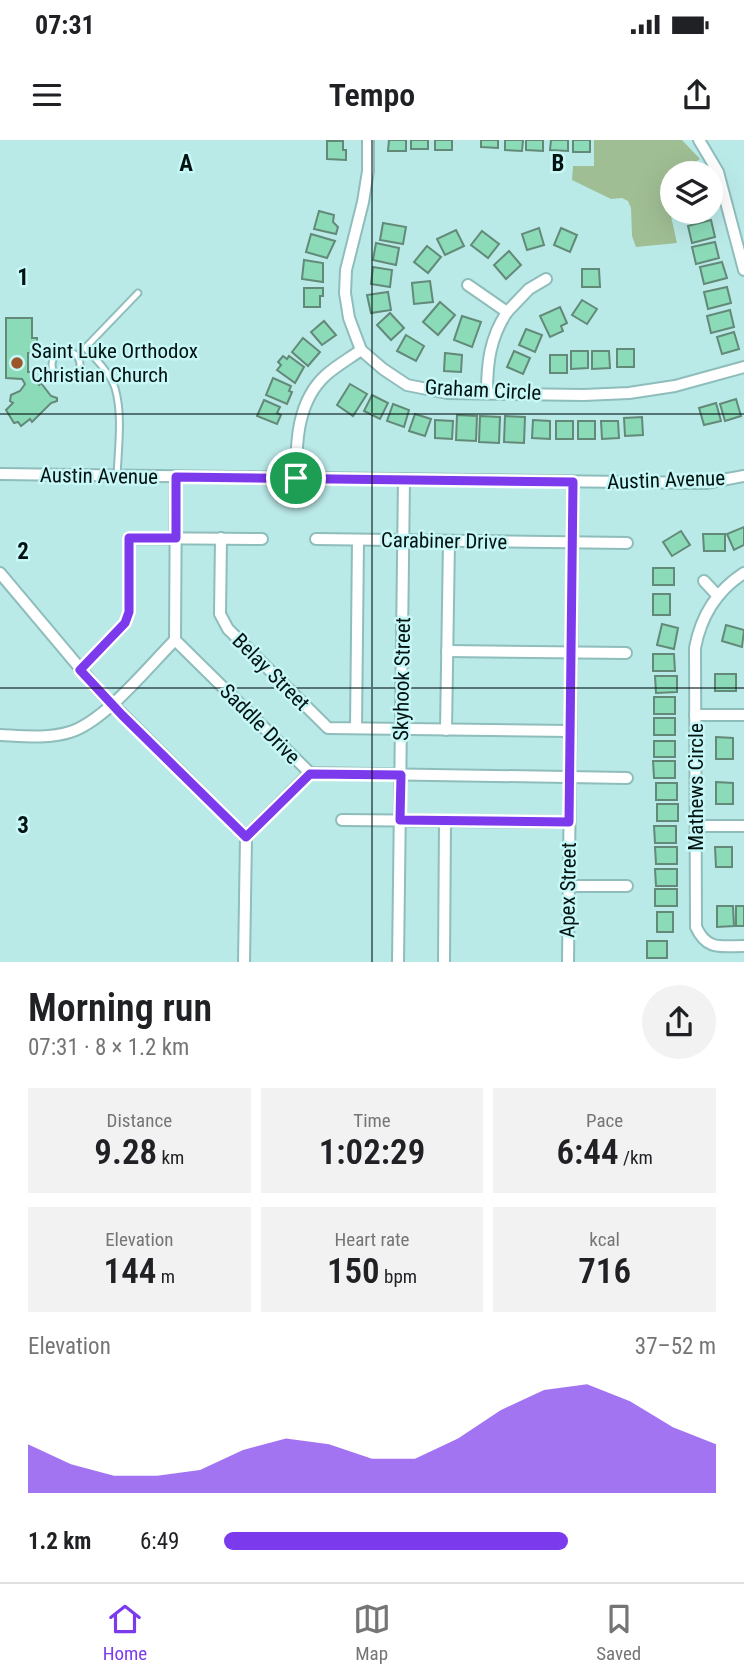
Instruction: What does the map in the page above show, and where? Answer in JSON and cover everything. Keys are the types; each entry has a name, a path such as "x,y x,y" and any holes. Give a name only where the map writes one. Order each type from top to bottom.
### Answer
{"street":[{"path":"296,478 298,429 308,400 324,377 361,350 349,318 345,281 363,202 368,171 368,140"},
{"path":"699,140 718,172 744,270"},
{"path":"486,393 487,360 491,341 507,312 529,289 547,279"},
{"path":"468,285 507,312"},
{"name":"Graham Circle","path":"361,350 407,385 447,393 629,393 675,386 744,368"},
{"name":"Austin Avenue","path":"0,474 706,483 744,476"},
{"path":"0,735 48,736 69,733 89,724 175,640 176,477"},
{"name":"Skyhook Street","path":"398,962 404,479"},
{"name":"Apex Street","path":"568,962 573,482"},
{"path":"80,670 125,623 129,612 129,538 262,539"},
{"name":"Belay Street","path":"221,538 220,614 228,629 328,728 570,731"},
{"name":"Carabiner Drive","path":"316,539 627,543"},
{"path":"356,729 358,540"},
{"path":"446,730 449,541"},
{"path":"0,573 111,704 246,837"},
{"name":"Mathews Circle","path":"744,573 727,584 718,595 698,631 695,648 696,927 702,940 714,946 744,946"},
{"path":"704,581 718,595"},
{"name":"Saddle Drive","path":"175,640 310,774 627,778"},
{"path":"447,651 626,653"},
{"path":"695,715 744,715"},
{"path":"244,962 246,837 310,774"},
{"path":"342,820 569,822"},
{"path":"444,962 445,821"},
{"path":"696,826 744,826"},
{"path":"569,886 627,886"}],"lane":[{"path":"77,356 138,293"},
{"path":"85,348 107,373 114,387 118,408 117,477"},
{"path":"70,351 77,356 80,369 74,377 65,380 56,376 52,367 57,354 70,351"}],"green space":[{"path":"594,140 682,140 700,159 660,161 660,224 673,224 677,243 636,247 628,201 622,198 611,199 572,180 573,166 594,166"}],"building":[{"path":"389,140 406,140 406,151 388,151"},
{"path":"411,140 428,140 428,149 411,149"},
{"path":"435,140 452,140 452,150 435,150"},
{"path":"481,140 498,140 498,148 481,147"},
{"path":"505,140 523,140 522,151 505,150"},
{"path":"526,140 543,140 543,151 526,150"},
{"path":"551,140 568,140 568,151 550,150"},
{"path":"573,140 590,140 590,152 573,152"},
{"path":"327,141 343,141 346,160 327,159"},
{"path":"319,211 334,215 333,222 338,227 336,234 314,229"},
{"path":"383,223 406,227 403,244 380,240"},
{"path":"712,224 715,237 692,243 688,226"},
{"path":"539,228 544,245 527,250 522,234"},
{"path":"561,228 577,235 570,252 554,245"},
{"path":"456,230 464,246 445,255 437,239"},
{"path":"482,231 499,244 488,258 471,245"},
{"path":"311,234 335,241 327,258 306,252"},
{"path":"715,242 719,258 696,264 692,247"},
{"path":"376,243 399,248 396,265 373,260"},
{"path":"427,246 441,257 428,273 414,262"},
{"path":"509,251 521,265 506,279 494,265"},
{"path":"304,260 323,263 323,282 302,279"},
{"path":"722,262 727,278 704,284 700,267"},
{"path":"373,267 392,270 390,287 371,284"},
{"path":"582,269 599,269 600,287 582,287"},
{"path":"430,281 433,302 414,304 412,283"},
{"path":"727,287 731,303 708,309 704,292"},
{"path":"304,288 323,288 320,307 304,307"},
{"path":"388,292 391,310 371,313 367,295"},
{"path":"582,300 597,309 587,324 572,315"},
{"path":"440,302 455,315 438,335 423,322"},
{"path":"560,307 567,323 561,326 563,331 550,337 540,316"},
{"path":"730,310 734,327 711,333 707,316"},
{"path":"390,313 404,328 391,340 377,325"},
{"path":"462,316 481,322 472,347 454,340"},
{"name":"Saint Luke Orthodox Christian Church","path":"6,318 32,318 32,338 37,338 37,346 32,346 32,353 28,353 28,372 32,372 32,378 39,385 41,383 51,396 57,398 57,401 51,403 32,422 30,419 21,426 18,422 14,423 6,410 13,403 10,401 11,395 20,391 25,384 22,379 6,378"},
{"path":"324,321 336,335 322,345 311,332"},
{"path":"526,329 542,335 535,352 519,345"},
{"path":"734,332 739,349 722,354 717,337"},
{"path":"406,335 424,346 416,361 397,351"},
{"path":"303,338 320,352 308,366 292,352"},
{"path":"617,349 634,349 634,367 617,367"},
{"path":"514,351 530,358 523,374 507,367"},
{"path":"571,351 588,351 588,368 571,369"},
{"path":"592,351 609,351 610,368 592,369"},
{"path":"445,353 462,355 461,372 444,371"},
{"path":"550,355 567,355 567,373 550,373"},
{"path":"283,356 287,359 289,356 304,367 295,383 277,370 281,365 278,362"},
{"path":"273,378 291,386 289,391 292,392 287,404 266,395"},
{"path":"350,384 367,394 353,416 337,405"},
{"path":"372,395 388,403 380,419 364,411"},
{"path":"736,399 741,416 725,421 720,404"},
{"path":"264,400 280,407 277,413 281,415 277,424 257,416"},
{"path":"716,403 721,421 704,425 699,408"},
{"path":"393,404 409,410 404,427 387,421"},
{"path":"415,414 431,419 425,436 409,431"},
{"path":"457,415 477,416 476,441 456,440"},
{"path":"480,416 500,417 499,443 479,442"},
{"path":"505,416 525,417 524,443 504,442"},
{"path":"642,417 643,435 625,436 624,418"},
{"path":"435,420 453,421 452,439 435,438"},
{"path":"533,420 550,421 550,439 532,438"},
{"path":"556,421 573,421 573,439 556,439"},
{"path":"578,421 595,421 595,439 578,439"},
{"path":"601,421 618,421 619,438 602,439"},
{"path":"744,527 744,545 734,550 727,534"},
{"path":"681,531 690,545 672,556 663,542"},
{"path":"703,534 725,534 725,551 704,551"},
{"path":"653,568 674,568 674,585 653,585"},
{"path":"653,594 670,594 670,615 653,615"},
{"path":"662,624 678,628 674,649 657,645"},
{"path":"726,625 744,630 742,647 722,641"},
{"path":"653,654 674,654 675,671 653,671"},
{"path":"715,674 736,674 736,691 715,691"},
{"path":"655,676 677,676 677,692 656,693"},
{"path":"654,697 675,697 675,714 654,714"},
{"path":"654,718 675,718 675,735 654,735"},
{"path":"716,737 733,738 733,759 716,759"},
{"path":"654,741 675,741 675,757 654,757"},
{"path":"653,761 675,761 675,778 654,778"},
{"path":"716,782 733,783 733,804 716,804"},
{"path":"656,783 677,783 677,800 656,800"},
{"path":"657,804 678,804 678,821 657,821"},
{"path":"654,826 676,826 676,843 655,843"},
{"path":"655,847 677,847 677,864 656,864"},
{"path":"715,847 732,847 732,867 716,867"},
{"path":"655,869 677,869 677,886 656,886"},
{"path":"655,889 677,889 677,906 655,906"},
{"path":"717,906 733,906 734,926 717,927"},
{"path":"736,906 744,906 744,926 736,926"},
{"path":"657,912 673,912 673,932 657,932"},
{"path":"647,941 667,941 667,958 647,958"}],"place":[{"name":"Saint Luke Orthodox Christian Church","path":"17,363"}],"route":[{"path":"176,477 296,478 573,482 569,822 400,820 401,775 310,774 246,837 162,756 80,670 125,623 129,612 129,538 176,538 176,477"}]}
